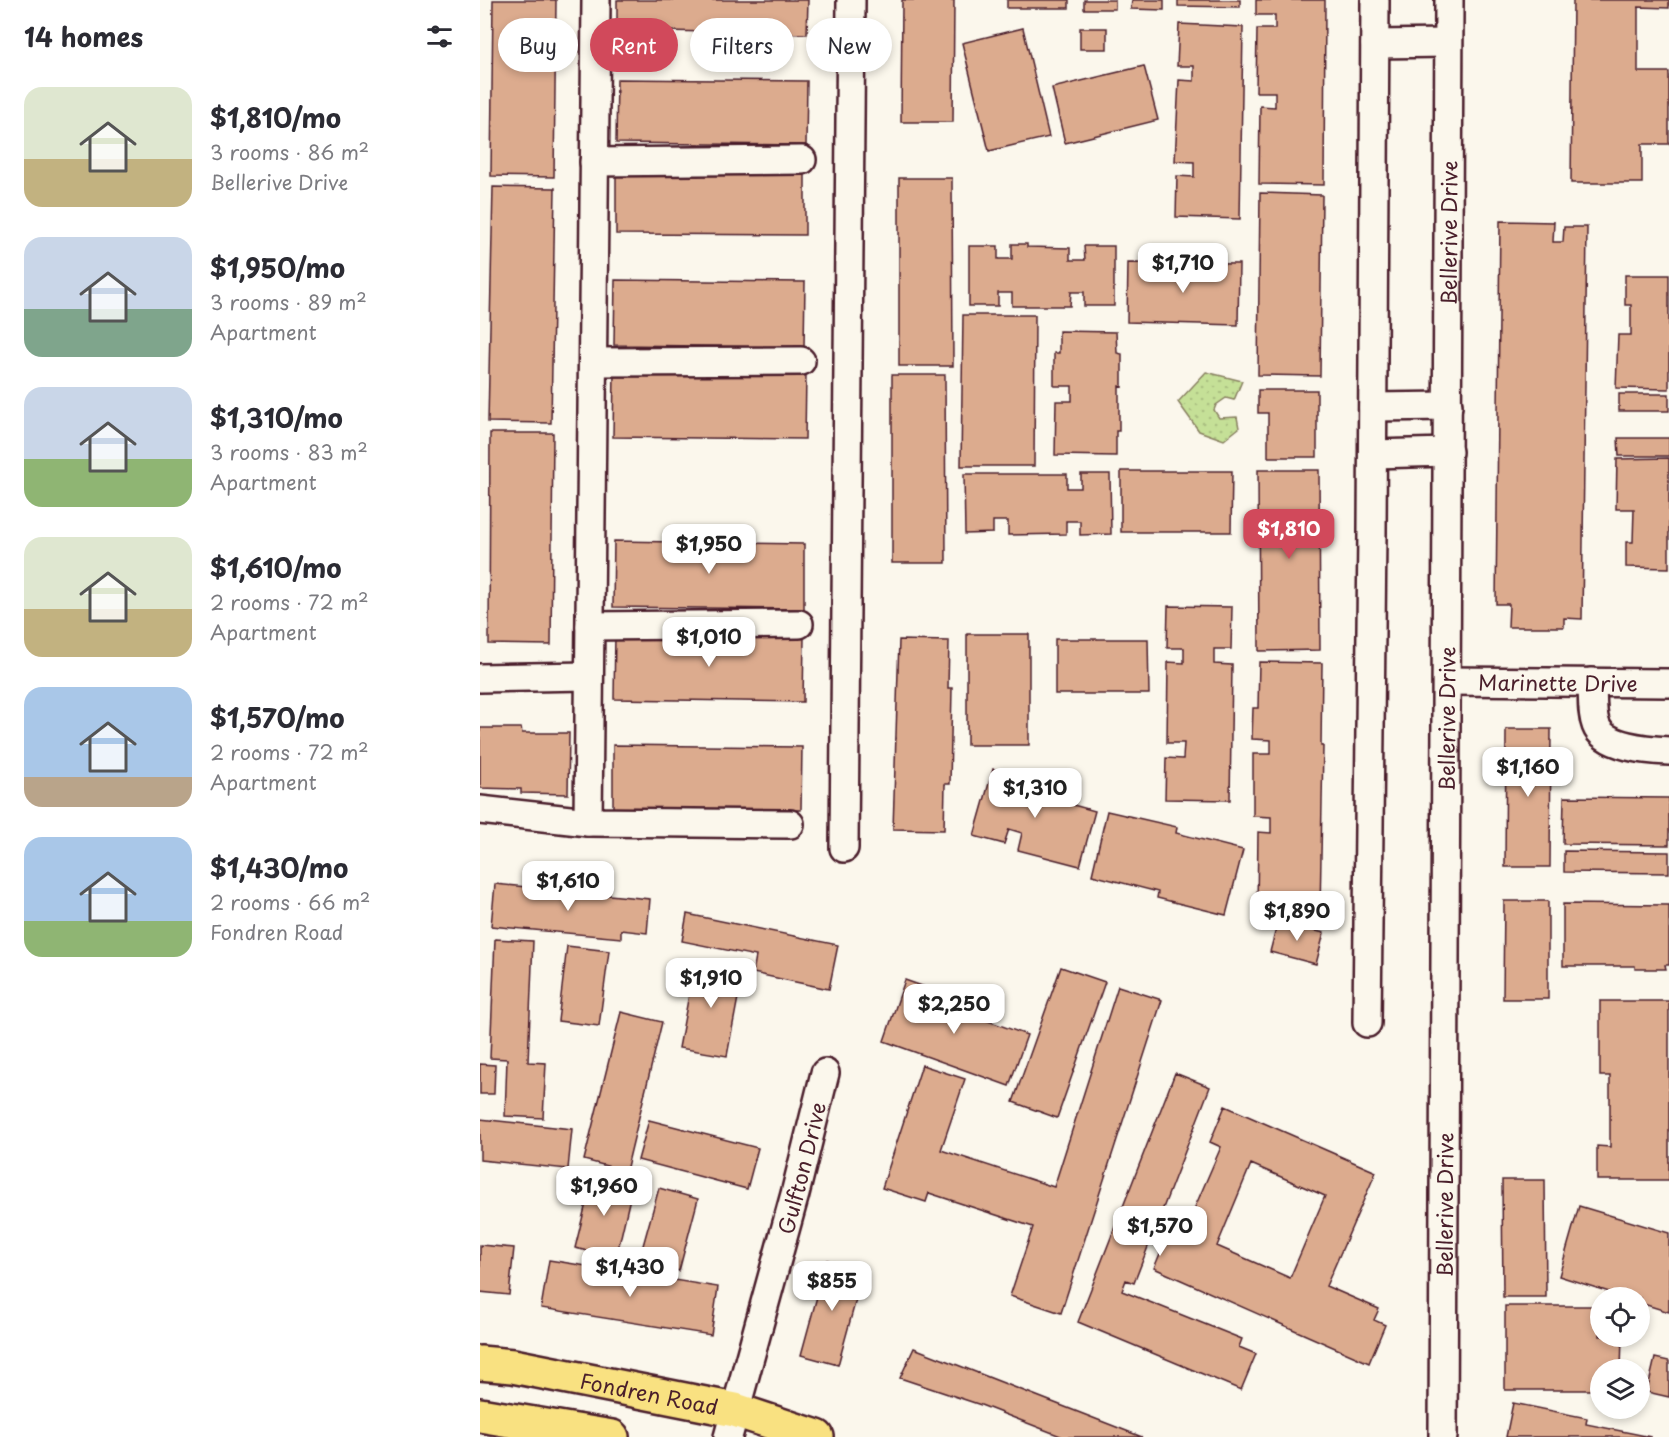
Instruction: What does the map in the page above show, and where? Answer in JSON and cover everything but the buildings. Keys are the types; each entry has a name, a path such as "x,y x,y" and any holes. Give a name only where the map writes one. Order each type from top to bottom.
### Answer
{"main road":[{"name":"Fondren Road","path":"480,1363 513,1366 731,1423 817,1437"},
{"path":"480,1415 612,1437"}],"street":[{"path":"588,822 596,0"},
{"path":"844,848 851,0"},
{"path":"1366,1023 1373,454 1375,0"},
{"name":"Bellerive Drive","path":"1443,1437 1449,0"},
{"path":"1375,44 1448,44"},
{"path":"594,162 802,160"},
{"path":"592,362 801,361"},
{"path":"1373,407 1448,406"},
{"path":"1373,454 1448,452"},
{"path":"590,626 799,624"},
{"path":"480,678 589,676"},
{"name":"Marinette Drive","path":"1447,681 1669,682"},
{"path":"1592,682 1593,716 1597,728 1606,737 1633,747 1669,751"},
{"path":"480,810 588,822 790,824"},
{"name":"Gulfton Drive","path":"731,1423 795,1194 825,1073"}],"green space":[{"path":"1206,372 1242,381 1234,400 1226,398 1216,405 1214,410 1219,418 1237,417 1239,428 1224,440 1199,431 1178,402"}]}
